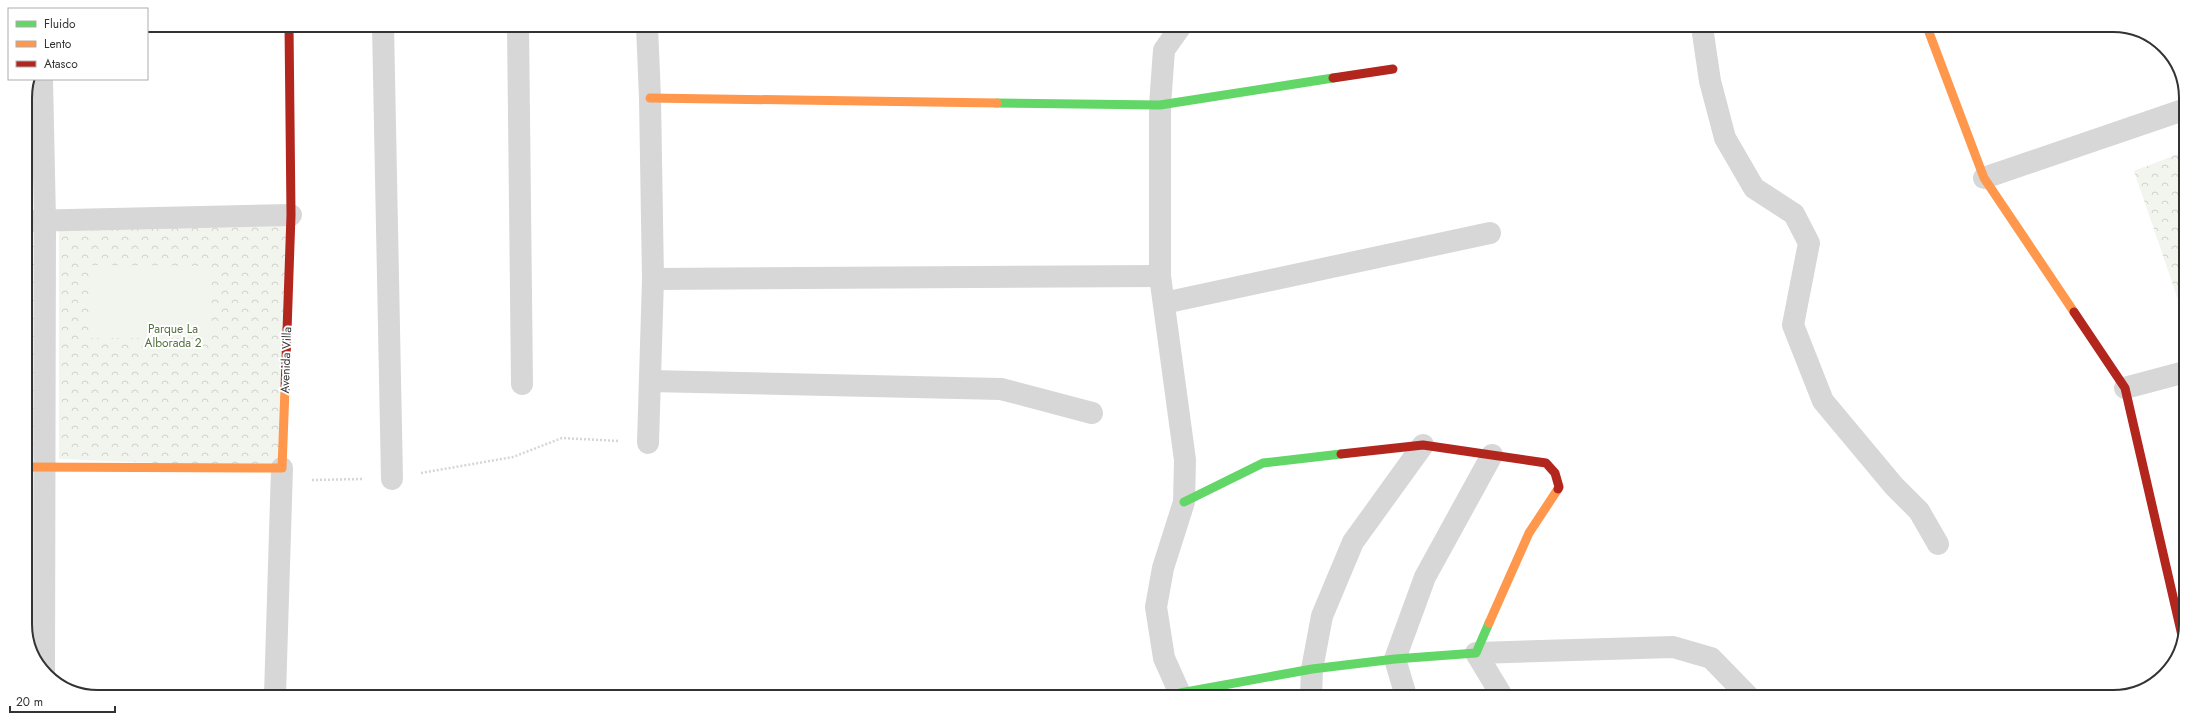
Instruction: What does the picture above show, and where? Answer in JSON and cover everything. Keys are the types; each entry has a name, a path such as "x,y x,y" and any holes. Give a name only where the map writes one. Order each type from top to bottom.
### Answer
{"street":[{"name":"Avenida Villa","path":"275,690 281,475 291,216 289,32"},
{"path":"383,32 392,478"},
{"path":"518,32 522,384"},
{"path":"646,32 650,98 653,278 648,444"},
{"path":"1177,32 1164,50 1160,105 1160,276 1185,460 1184,502 1162,568 1156,607 1164,658 1179,690"},
{"path":"1703,32 1710,81 1725,138 1754,188 1794,214 1809,243 1793,325 1823,401 1894,486 1919,511 1938,544"},
{"path":"1929,32 1984,178 2125,388 2179,619"},
{"path":"650,98 1160,105 1393,69"},
{"path":"42,80 35,221 36,467 44,662"},
{"path":"1984,178 2179,111"},
{"path":"35,221 291,216"},
{"path":"1164,303 1490,233"},
{"path":"653,278 1160,276"},
{"path":"2125,388 2179,374"},
{"path":"650,382 1001,389 1092,413"},
{"path":"1184,502 1263,463 1422,445 1546,463 1555,473 1559,487 1529,533 1476,653"},
{"path":"1311,690 1312,669 1322,616 1353,542 1422,445"},
{"path":"1404,690 1395,659 1425,577 1492,455"},
{"path":"36,467 281,475"},
{"path":"1202,690 1312,669 1395,659 1476,653 1672,647 1711,658 1743,690"},
{"path":"1476,653 1498,690"}],"path":[{"path":"281,475 392,478 513,457 562,438 648,444"}],"green space":[{"path":"2179,154 2179,302 2134,171"},
{"name":"Parque La Alborada 2","path":"291,215 282,468 59,459 59,228"},
{"path":"32,228 37,228 37,457 32,457"},
{"path":"91,265 211,266 212,338 89,338"}],"traffic: fast":[{"path":"997,103 1160,105 1333,78"},
{"path":"1184,502 1263,463 1341,454"},
{"path":"1196,690 1312,669 1395,659 1476,653 1489,623"}],"traffic: slow":[{"path":"1929,32 1984,178 2074,312"},
{"path":"650,98 997,103"},
{"path":"32,467 282,468 285,389"},
{"path":"1489,623 1529,533 1558,489"}],"traffic: jam":[{"path":"285,389 291,215 289,32"},
{"path":"1333,78 1393,69"},
{"path":"2074,312 2125,388 2179,623"},
{"path":"1341,454 1423,445 1546,463 1555,473 1559,487 1558,489"}]}
